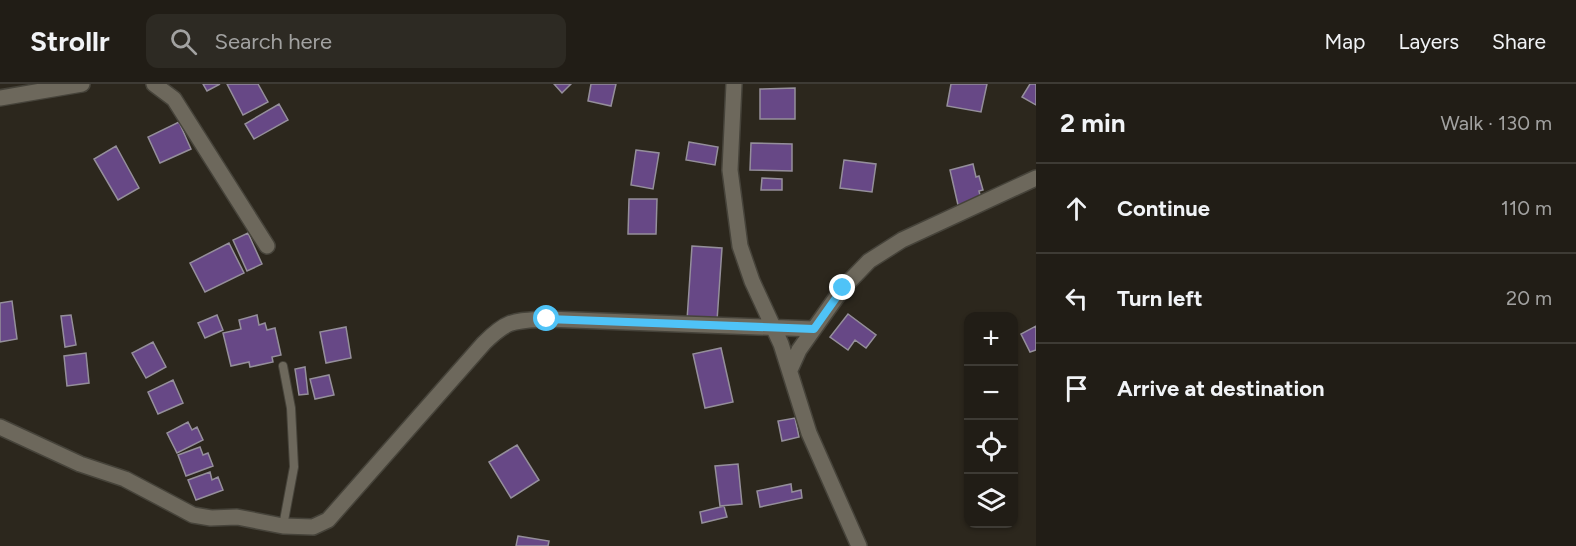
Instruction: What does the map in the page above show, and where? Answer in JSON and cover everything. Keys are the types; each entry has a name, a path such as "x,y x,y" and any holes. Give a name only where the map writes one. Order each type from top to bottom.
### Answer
{"street":[{"path":"0,98 82,84"},
{"path":"154,84 174,99 267,246"},
{"path":"734,84 730,170 740,246 752,281 790,370 809,433 859,546"},
{"path":"790,370 799,350 843,288 869,261 902,240 1036,178"},
{"path":"0,427 80,464 125,479 193,515 237,518 283,526 313,527 328,520 483,343 501,326 518,320 547,319 814,329"}],"lane":[{"path":"283,366 291,408 294,467 283,526"}],"building":[{"path":"203,84 220,84 207,91"},
{"path":"227,84 258,84 268,102 243,115"},
{"path":"554,84 571,84 562,93"},
{"path":"591,84 616,84 611,106 588,101"},
{"path":"951,84 987,84 981,112 947,106"},
{"path":"1030,84 1036,84 1036,105 1022,97"},
{"path":"795,88 795,119 760,119 760,89"},
{"path":"279,104 288,120 254,139 245,124"},
{"path":"179,122 191,149 160,163 148,137"},
{"path":"689,142 718,147 715,165 686,160"},
{"path":"751,143 792,144 792,171 750,170"},
{"path":"116,146 139,188 118,200 94,159"},
{"path":"636,150 659,153 653,189 631,185"},
{"path":"844,160 876,164 872,192 840,188"},
{"path":"973,164 976,177 979,176 983,190 979,191 981,199 958,205 950,170"},
{"path":"762,178 782,179 782,190 761,190"},
{"path":"629,199 657,199 656,234 628,234"},
{"path":"248,233 262,264 247,271 233,240"},
{"path":"229,243 244,273 205,292 190,263"},
{"path":"692,246 722,248 717,321 687,320"},
{"path":"12,301 17,339 0,342 0,303"},
{"path":"848,314 876,335 866,348 855,340 848,350 830,337"},
{"path":"71,315 76,345 65,347 61,316"},
{"path":"217,315 223,330 205,338 198,323"},
{"path":"257,315 259,325 265,323 267,330 275,328 281,355 272,357 273,362 250,367 249,362 231,366 223,333 241,329 239,320"},
{"path":"1036,326 1036,350 1030,352 1021,334"},
{"path":"346,327 351,358 326,363 320,332"},
{"path":"153,342 166,367 146,378 132,353"},
{"path":"721,348 733,402 705,408 693,354"},
{"path":"86,353 89,383 67,386 64,356"},
{"path":"305,367 308,394 299,395 295,369"},
{"path":"329,375 334,395 315,399 310,379"},
{"path":"173,380 183,403 158,414 148,392"},
{"path":"795,418 799,437 782,441 778,421"},
{"path":"188,422 192,430 197,427 203,440 177,453 167,433"},
{"path":"517,445 539,480 511,498 489,462"},
{"path":"200,447 203,455 208,453 213,466 186,476 178,455"},
{"path":"738,464 742,504 720,506 715,466"},
{"path":"210,472 212,480 218,477 223,490 196,500 188,480"},
{"path":"791,484 792,492 801,490 802,498 760,507 757,491"},
{"path":"724,506 727,517 702,523 700,512"},
{"path":"518,536 549,541 548,546 516,546"}],"route":[{"path":"547,319 814,329 843,288"}]}
